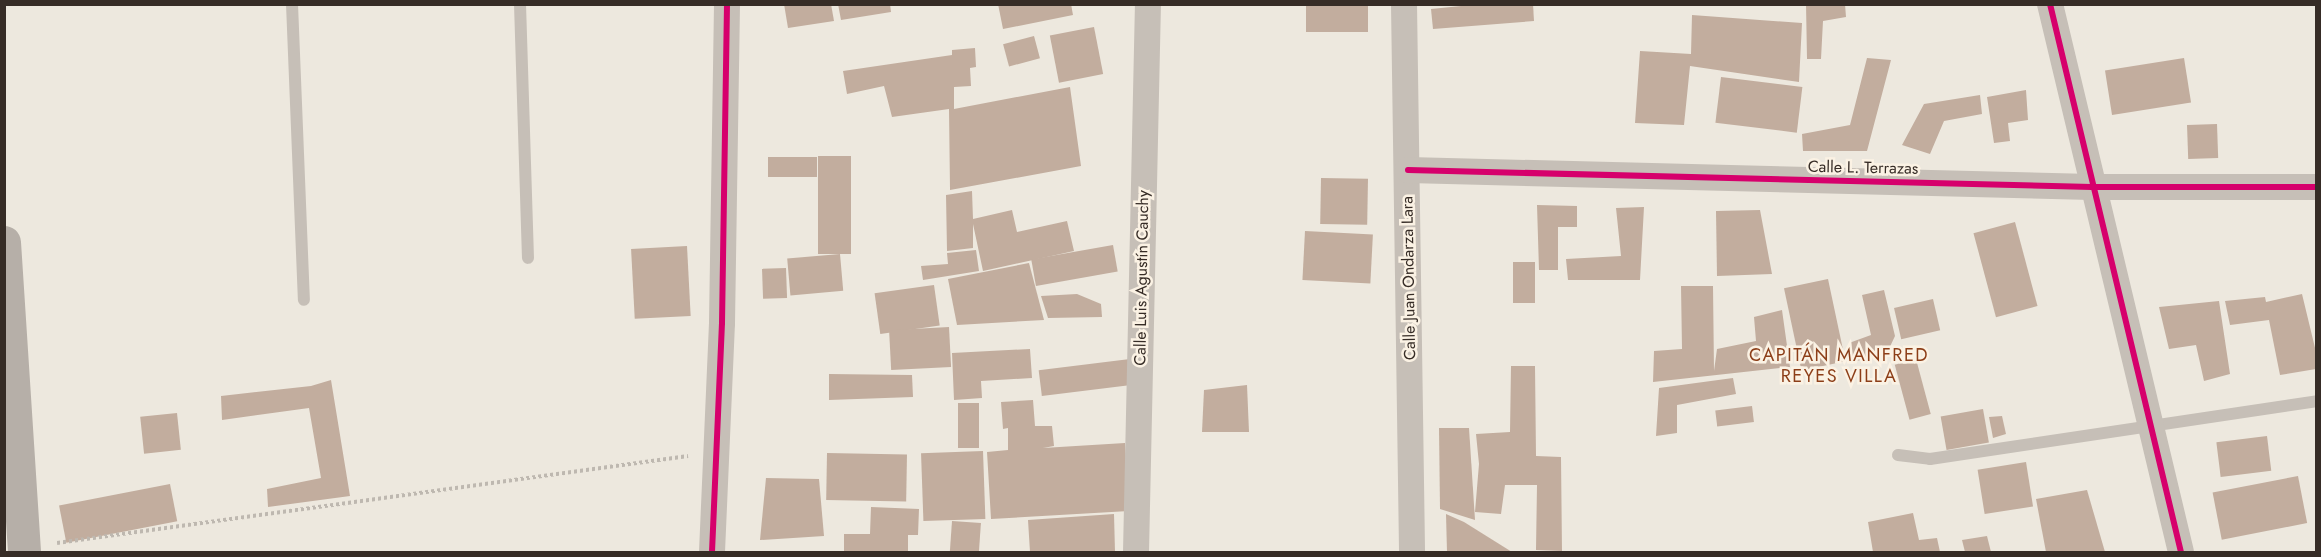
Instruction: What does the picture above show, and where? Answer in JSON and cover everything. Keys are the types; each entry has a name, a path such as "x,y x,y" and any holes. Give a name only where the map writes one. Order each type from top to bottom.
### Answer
{"street":[{"path":"712,552 722,323 726,4"},
{"name":"Calle Luis Agustín Cauchy","path":"1136,552 1149,4"},
{"name":"Calle Juan Ondarza Lara","path":"1404,4 1412,552"},
{"path":"2050,4 2181,552"},
{"name":"Calle L. Terrazas","path":"1408,170 2092,187 2316,187"},
{"path":"4,242 24,550"}],"lane":[{"path":"292,4 304,300"},
{"path":"520,4 528,258"},
{"path":"1898,455 1930,459 2316,401"}],"path":[{"path":"24,550 716,453"}],"building":[{"path":"784,4 831,4 834,21 788,28"},
{"path":"838,4 890,4 891,12 841,20"},
{"path":"998,4 1071,4 1073,15 1003,29"},
{"path":"1306,4 1368,4 1368,32 1306,32"},
{"path":"1481,4 1533,4 1534,21 1433,29 1431,9"},
{"path":"1806,4 1845,4 1846,17 1823,21 1821,59 1807,59"},
{"path":"1692,15 1802,23 1799,82 1690,66 1684,125 1635,123 1640,51 1691,54"},
{"path":"1094,27 1103,74 1059,83 1050,36"},
{"path":"1034,36 1040,58 1009,66 1003,44"},
{"path":"975,48 976,67 970,68 971,86 954,87 954,109 1070,87 1081,166 950,190 949,109 892,117 884,86 847,94 843,71 952,55 952,50"},
{"path":"1867,58 1891,60 1867,151 1803,151 1802,134 1850,125"},
{"path":"2184,58 2191,102 2112,115 2105,71"},
{"path":"1721,77 1802,87 1797,133 1715,123"},
{"path":"2026,90 2028,120 2008,123 2010,141 1994,143 1987,97"},
{"path":"1980,95 1982,114 1944,121 1930,154 1902,145 1924,104"},
{"path":"2217,124 2218,158 2188,159 2187,125"},
{"path":"818,156 851,156 851,254 818,254"},
{"path":"768,157 817,157 817,177 768,177"},
{"path":"1321,178 1368,179 1367,225 1320,224"},
{"path":"972,191 973,219 1012,210 1017,232 1067,221 1074,251 983,271 973,224 973,248 947,251 946,195"},
{"path":"1537,205 1577,206 1577,227 1558,227 1558,270 1539,270"},
{"path":"1644,207 1640,280 1568,280 1566,259 1621,256 1616,208"},
{"path":"1760,210 1772,274 1717,276 1716,211"},
{"path":"2015,222 2038,306 1996,317 1973,233"},
{"path":"1305,231 1373,235 1370,283 1302,280"},
{"path":"1113,245 1118,272 1036,286 1031,259"},
{"path":"687,246 691,316 635,319 631,249"},
{"path":"976,250 979,271 923,280 921,266 948,264 947,253"},
{"path":"840,254 843,291 790,295 787,259"},
{"path":"1513,262 1535,262 1535,303 1513,303"},
{"path":"1029,263 1044,320 957,325 948,279"},
{"path":"786,268 787,298 763,299 762,269"},
{"path":"1828,279 1845,361 1801,371 1784,288"},
{"path":"934,285 940,326 880,334 875,293"},
{"path":"1681,286 1713,286 1714,371 1717,349 1756,341 1754,317 1782,310 1790,367 1653,382 1654,351 1682,349"},
{"path":"1884,290 1895,336 1887,353 1853,362 1849,343 1871,335 1862,295"},
{"path":"1077,294 1101,304 1102,317 1048,318 1041,296"},
{"path":"2302,294 2316,352 2316,369 2280,375 2269,320 2230,325 2225,301 2265,297 2266,302"},
{"path":"1933,299 1940,330 1901,339 1894,308"},
{"path":"2219,301 2230,374 2204,381 2196,345 2169,349 2159,307"},
{"path":"949,327 951,367 891,370 889,330"},
{"path":"1030,349 1032,378 981,381 982,398 954,400 952,353"},
{"path":"1130,359 1133,385 1042,396 1039,370"},
{"path":"1916,359 1931,414 1910,420 1895,365"},
{"path":"1511,366 1535,366 1536,456 1561,457 1562,551 1536,550 1537,485 1505,485 1501,514 1475,512 1479,464 1476,434 1510,432"},
{"path":"829,374 912,375 913,397 829,400"},
{"path":"1733,378 1736,394 1677,405 1677,433 1656,436 1659,388"},
{"path":"331,380 350,496 268,507 267,489 321,478 309,408 222,420 221,396 311,386"},
{"path":"1247,385 1249,432 1202,432 1204,390"},
{"path":"1033,400 1035,426 1052,426 1054,446 1043,448 1125,443 1129,511 991,519 987,452 1008,450 1008,428 1003,429 1001,402"},
{"path":"958,403 979,403 979,448 958,448"},
{"path":"1752,406 1754,422 1717,426 1715,411"},
{"path":"1983,409 1989,442 1947,450 1941,416"},
{"path":"177,413 181,450 144,454 140,417"},
{"path":"2002,416 2006,434 1993,438 1989,417"},
{"path":"1439,428 1469,428 1475,520 1440,509"},
{"path":"2267,436 2271,471 2221,477 2216,442"},
{"path":"983,451 985,519 923,521 921,453"},
{"path":"827,453 907,454 906,501 826,500"},
{"path":"2026,462 2033,506 1985,514 1978,470"},
{"path":"2298,476 2307,523 2222,540 2213,493"},
{"path":"766,478 819,479 824,536 760,540"},
{"path":"170,484 177,521 66,543 59,506"},
{"path":"2087,490 2105,552 2046,552 2036,499"},
{"path":"871,507 919,509 918,535 908,535 908,552 844,552 844,534 870,534"},
{"path":"1913,513 1919,540 1937,538 1940,552 1873,552 1868,522"},
{"path":"1114,514 1115,552 1030,552 1028,520"},
{"path":"1446,514 1464,522 1512,552 1447,552"},
{"path":"952,521 981,523 979,552 950,552"},
{"path":"1987,536 1991,552 1965,552 1962,540"}],"cycle path":[{"path":"712,552 722,323 727,4"},
{"path":"2050,4 2181,552"},
{"path":"1408,170 2092,187 2316,187"}],"district":[{"name":"CAPITÁN MANFRED REYES VILLA","path":"1839,366"}]}
